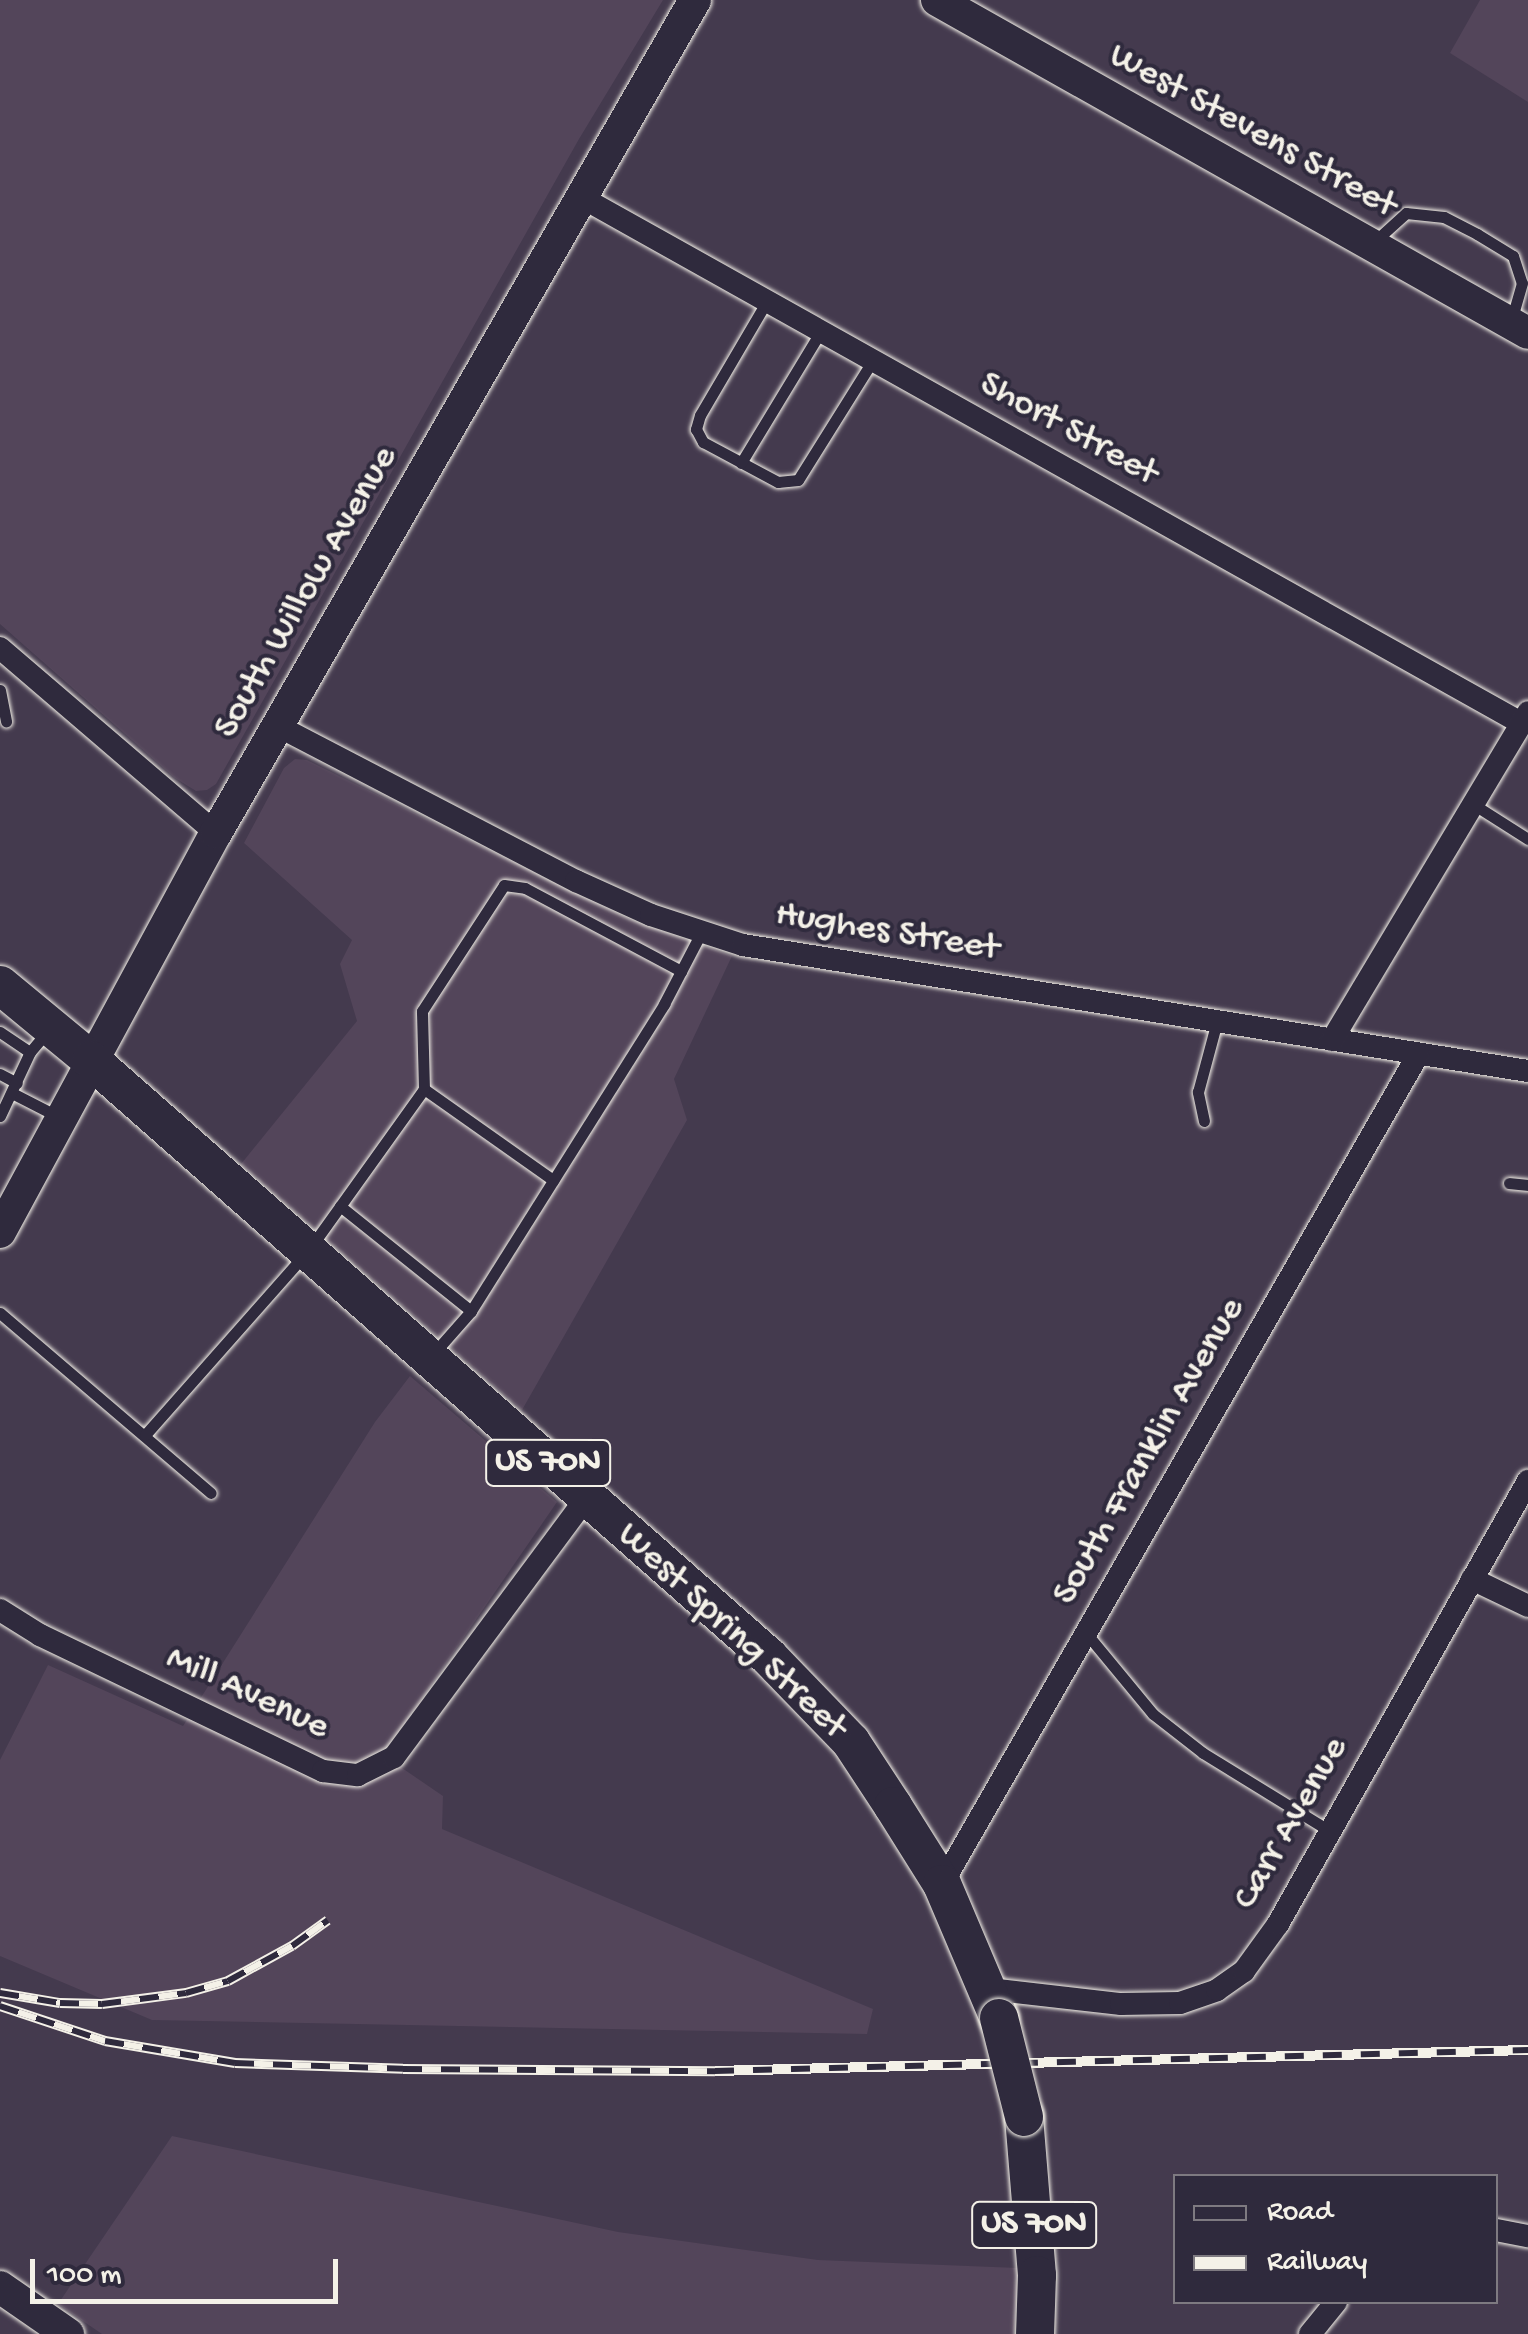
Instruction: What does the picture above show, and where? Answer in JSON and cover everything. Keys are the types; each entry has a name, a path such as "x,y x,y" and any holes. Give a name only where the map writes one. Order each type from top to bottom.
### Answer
{"main road":[{"name":"South Willow Avenue","path":"1,1226 216,833 694,0"},
{"name":"West Stevens Street","path":"937,0 1520,328"},
{"name":"West Spring Street","path":"0,986 41,1040 92,1060 768,1656 850,1742 942,1884 994,2003 1024,2117 1038,2276 1035,2334"},
{"path":"0,2286 68,2334"}],"street":[{"name":"Short Street","path":"581,196 1524,718"},
{"path":"0,648 216,833"},
{"path":"1332,1040 1524,718"},
{"name":"Hughes Street","path":"278,726 576,882 743,945 1528,1072"},
{"name":"South Franklin Avenue","path":"942,1884 1418,1055"},
{"name":"Carr Avenue","path":"994,2003 1180,2003 1217,1990 1244,1970 1278,1924 1528,1481"},
{"name":"Mill Avenue","path":"0,1610 40,1635 323,1771 358,1774 394,1758 587,1498"},
{"path":"1472,1580 1528,1606"},
{"path":"1498,2230 1528,2236"},
{"path":"1310,2334 1334,2304"}],"lane":[{"path":"1372,245 1406,213 1444,216 1477,234 1512,256 1522,283 1520,328"},
{"path":"767,301 696,429 703,442 778,482 798,480 873,360"},
{"path":"742,462 821,331"},
{"path":"0,690 6,721"},
{"path":"1472,804 1528,838"},
{"path":"144,1436 308,1250 424,1089 422,1010 504,885 525,888 681,972"},
{"path":"429,1358 471,1311 681,972 702,931"},
{"path":"1204,1121 1198,1092 1217,1022"},
{"path":"0,1032 41,1040 1,1111"},
{"path":"0,1074 60,1118"},
{"path":"424,1089 553,1180"},
{"path":"1510,1183 1528,1185"},
{"path":"340,1206 471,1311"},
{"path":"0,1312 211,1493"},
{"path":"1086,1633 1153,1714 1203,1753 1330,1831"}],"shaded area":[{"path":"0,0 663,0 579,139 216,784 207,790 196,791 175,778 0,624"},
{"path":"1480,0 1528,0 1528,102 1450,53"},
{"path":"295,759 307,760 629,919 732,956 674,1079 687,1120 522,1410 241,1164 357,1021 340,964 352,940 244,843 284,768"},
{"path":"410,1376 557,1502 383,1755 443,1796 442,1829 873,2009 867,2034 152,2020 0,1956 0,1760 48,1665 183,1726 375,1422"},
{"path":"172,2136 618,2232 818,2260 1019,2268 1014,2334 102,2334 58,2304"}],"railway":[{"path":"0,1993 60,2003 102,2004 186,1993 228,1981 292,1946 328,1920"},
{"path":"0,2006 105,2041 235,2063 403,2069 715,2071 1528,2050"}]}
